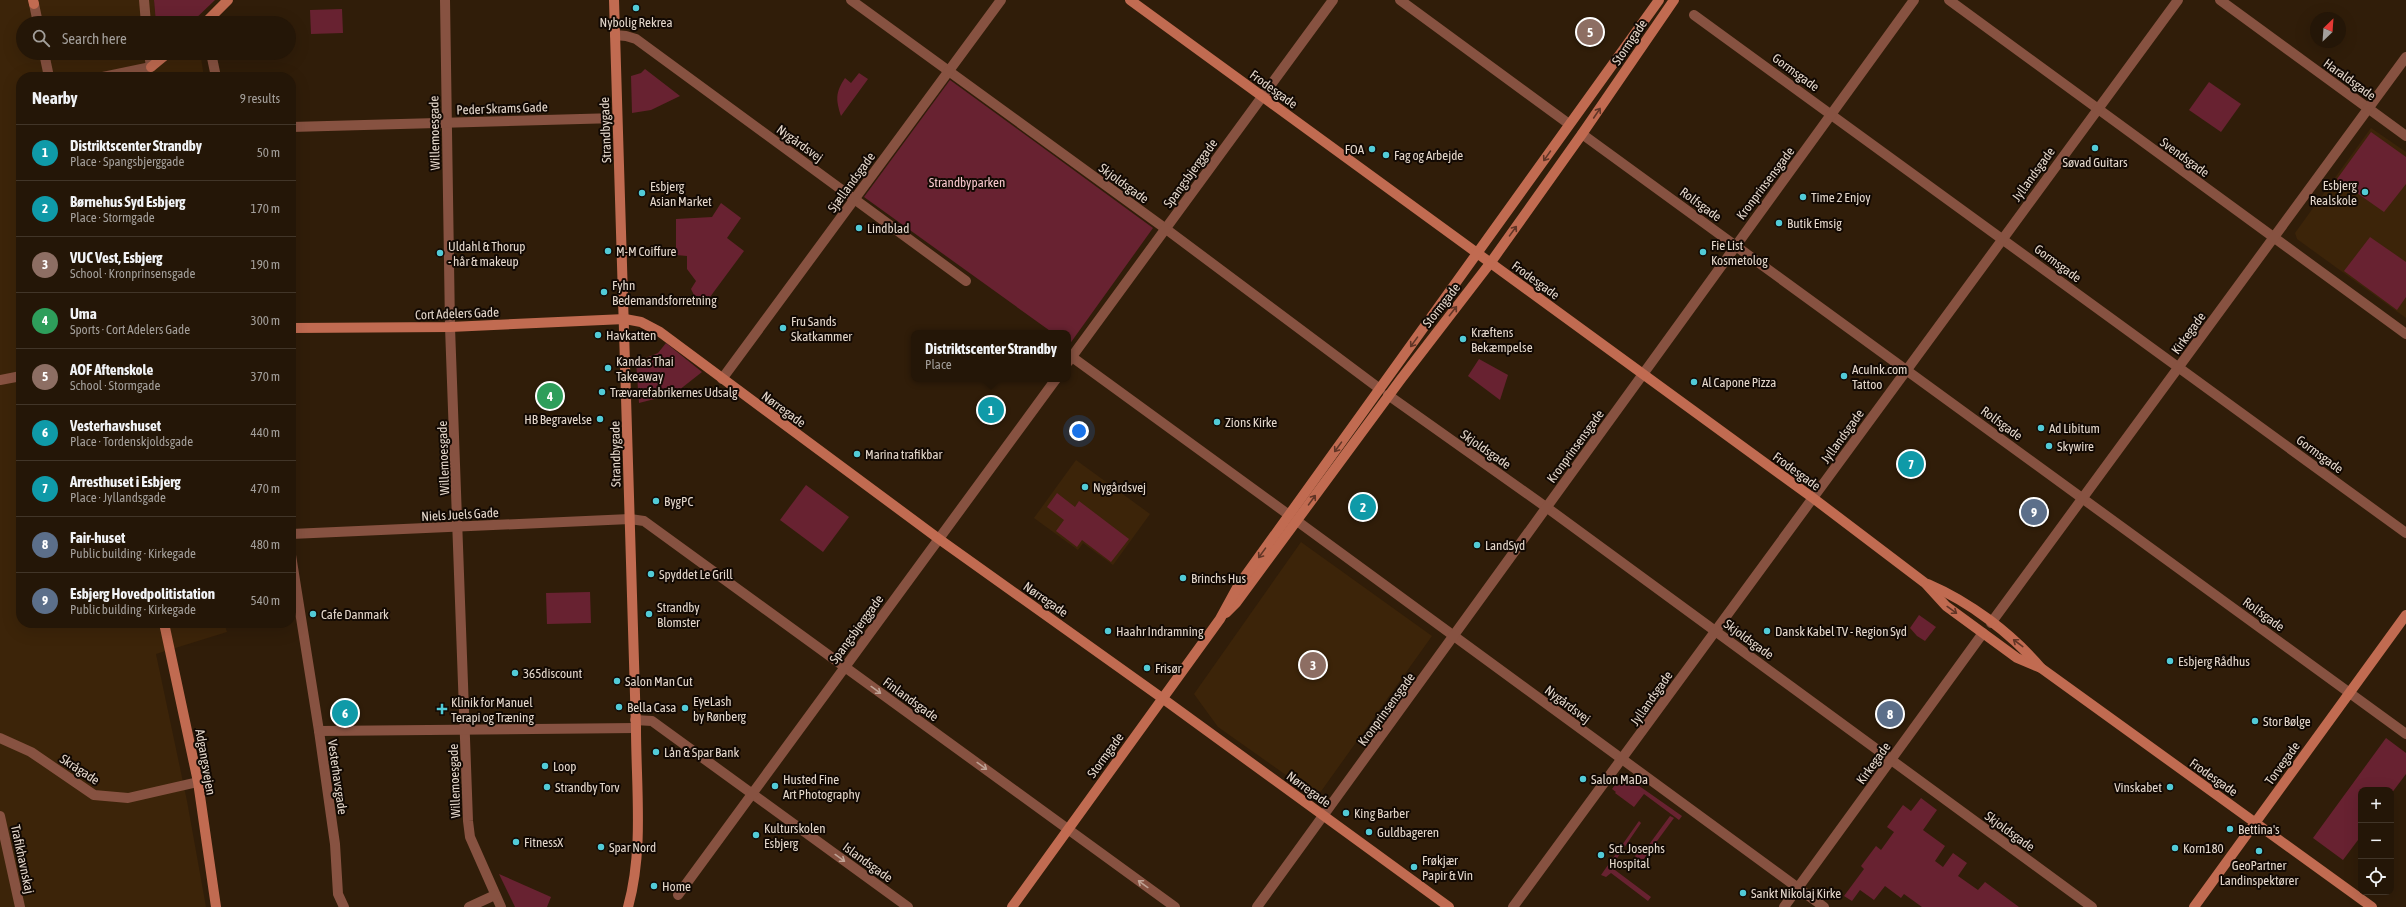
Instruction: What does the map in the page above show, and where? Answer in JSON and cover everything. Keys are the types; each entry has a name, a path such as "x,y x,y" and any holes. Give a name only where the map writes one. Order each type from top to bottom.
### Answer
{"street":[{"path":"144,0 145,16"},
{"path":"212,16 228,0"},
{"name":"Willemoesgade","path":"445,0 450,327 470,838 501,907"},
{"name":"Strandbygade","path":"614,0 630,519 637,832 632,892 628,907"},
{"name":"Skjoldsgade","path":"851,0 1166,229 1384,392 1546,507 2092,907"},
{"name":"Sjællandsgade","path":"722,380 1001,0"},
{"name":"Frodesgade","path":"1130,0 1813,498 1925,583 1946,606 2017,658 2041,668"},
{"name":"Spangsbjerggade","path":"1071,359 1333,0"},
{"path":"1400,0 1569,124"},
{"name":"Stormgade","path":"1012,907 1220,619 1238,586 1293,518 1384,392 1569,124 1659,0"},
{"name":"Stormgade","path":"1384,392 1491,262 1582,134 1674,0"},
{"name":"Kronprinsensgade","path":"1257,907 1323,815 1456,636 1546,507 1914,0"},
{"name":"Svendsgade","path":"1949,0 2406,334"},
{"name":"Jyllandsgade","path":"1513,907 1622,761 1715,630 2178,0"},
{"name":"Haraldsgade","path":"2220,0 2406,136"},
{"path":"34,2 37,16"},
{"name":"Gormsgade","path":"1694,15 2180,367 2406,533"},
{"name":"Nygårdsvej","path":"615,35 636,40 966,281"},
{"name":"Kirkegade","path":"1991,623 2406,57"},
{"path":"45,60 48,72"},
{"path":"150,60 150,67"},
{"path":"126,72 150,67 159,60"},
{"path":"212,60 215,72"},
{"name":"Peder Skrams Gade","path":"296,127 617,118"},
{"name":"Rolfsgade","path":"1582,134 2406,734"},
{"name":"Cort Adelers Gade","path":"296,328 450,327 624,319"},
{"name":"Nørregade","path":"624,319 641,322 660,332 722,380 939,539 1162,698 1449,907"},
{"name":"Nygårdsvej","path":"1071,361 1456,636 1622,761 1824,907"},
{"path":"0,380 16,377"},
{"name":"Spangsbjerggade","path":"678,895 1054,382"},
{"name":"Niels Juels Gade","path":"296,534 630,519"},
{"name":"Finlandsgade","path":"630,519 644,521 652,526 1175,907"},
{"name":"Frodesgade","path":"1925,583 1954,595 2023,648 2041,668 2372,907"},
{"name":"Vesterhavsgade","path":"296,586 335,844 338,894 344,907"},
{"name":"Torvegade","path":"2194,907 2406,616"},
{"name":"Adgangsvejen","path":"165,628 198,782 216,907"},
{"name":"Kirkegade","path":"1784,907 1983,633"},
{"name":"Islandsgade","path":"319,731 465,728 489,730 635,724 652,721 908,907"},
{"name":"Skrågade","path":"0,738 31,752 94,795 128,798 198,782"},
{"name":"Trafikhavnskaj","path":"0,816 20,907"},
{"path":"469,907 495,895"}],"shaded area":[{"path":"0,0 154,0 155,16 16,16 16,60 201,60 203,72 16,72 16,628 226,628 227,632 156,654 187,801 206,907 0,907"},
{"name":"Esbjerg Realskole","path":"2371,128 2406,152 2406,318 2297,239 2295,233"},
{"name":"Nygårdsvej","path":"1076,460 1150,514 1113,565 1083,543 1078,550 1034,518"},
{"path":"1301,542 1432,636 1317,797 1218,727 1194,694"}],"green space":[{"path":"154,0 215,0 198,16 155,16"},
{"path":"342,9 343,33 311,34 310,10"},
{"path":"645,69 680,96 651,110 632,113 631,76 641,73"},
{"path":"859,73 868,79 841,116 837,101 839,88 845,78 851,83"},
{"name":"Strandbyparken","path":"950,80 1153,228 1071,342 1071,330 1049,330 864,197"},
{"path":"2209,82 2241,104 2221,132 2189,110"},
{"path":"2371,132 2406,157 2406,184 2384,212 2337,179"},
{"path":"721,203 741,218 727,238 744,251 710,297 696,299 691,289 696,281 687,269 687,256 676,255 676,219 712,217"},
{"path":"2370,237 2406,262 2406,297 2397,310 2344,271"},
{"path":"666,343 702,372 674,394 639,403 636,362 658,353"},
{"path":"1479,359 1508,375 1500,400 1468,376"},
{"path":"806,485 849,517 823,552 780,520"},
{"path":"1057,493 1075,507 1079,501 1129,539 1111,562 1082,540 1077,547 1056,531 1064,520 1047,507"},
{"path":"590,592 591,623 547,624 546,593"},
{"path":"1919,615 1936,627 1925,641 1917,636 1910,628"},
{"path":"2386,738 2406,753 2406,774 2394,790 2394,787 2358,787 2358,840 2343,860 2313,838"},
{"path":"1625,776 1682,816 1679,820 1644,794 1634,807 1615,793 1616,792 1612,789 1621,777"},
{"path":"1921,798 1937,810 1923,830 1945,846 1935,861 1943,867 1953,853 1967,863 1958,876 1978,890 1985,882 2019,907 1922,907 1904,894 1901,898 1885,886 1874,900 1860,890 1852,901 1844,896 1864,869 1861,866 1876,846 1881,850 1894,832 1887,827 1903,805 1911,811"},
{"path":"1670,816 1674,818 1643,860 1648,867 1635,856 1641,848 1645,850"},
{"path":"1639,821 1641,823 1611,867 1651,897 1648,901 1611,873 1606,877 1601,875"},
{"path":"499,874 551,897 547,907 515,907"}],"place":[{"name":"Nybolig Rekrea","path":"636,8"},
{"name":"AOF Aftenskole","path":"1590,32"},
{"name":"Søvad Guitars","path":"2095,148"},
{"name":"FOA","path":"1372,149"},
{"name":"Fag og Arbejde","path":"1386,155"},
{"name":"Esbjerg Realskole","path":"2365,192"},
{"name":"Esbjerg Asian Market","path":"642,193"},
{"name":"Time 2 Enjoy","path":"1803,197"},
{"name":"Butik Emsig","path":"1779,223"},
{"name":"Lindblad","path":"859,228"},
{"name":"M-M Coiffure","path":"608,251"},
{"name":"Fie List Kosmetolog","path":"1703,252"},
{"name":"Uldahl & Thorup - hår & makeup","path":"440,253"},
{"name":"Fyhn Bedemandsforretning","path":"604,292"},
{"name":"Fru Sands Skatkammer","path":"783,328"},
{"name":"Havkatten","path":"598,335"},
{"name":"Kræftens Bekæmpelse","path":"1463,339"},
{"name":"Kandas Thai Takeaway","path":"608,368"},
{"name":"AcuInk.com Tattoo","path":"1844,376"},
{"name":"Al Capone Pizza","path":"1694,382"},
{"name":"Trævarefabrikernes Udsalg","path":"602,392"},
{"name":"Uma","path":"550,396"},
{"name":"Distriktscenter Strandby","path":"991,410"},
{"name":"HB Begravelse","path":"600,419"},
{"name":"Zions Kirke","path":"1217,422"},
{"name":"Ad Libitum","path":"2041,428"},
{"name":"Skywire","path":"2049,446"},
{"name":"Marina trafikbar","path":"857,454"},
{"name":"Arresthuset i Esbjerg","path":"1911,464"},
{"name":"Nygårdsvej","path":"1085,487"},
{"name":"BygPC","path":"656,501"},
{"name":"Børnehus Syd Esbjerg","path":"1363,507"},
{"name":"Esbjerg Hovedpolitistation","path":"2034,512"},
{"name":"LandSyd","path":"1477,545"},
{"name":"Spyddet Le Grill","path":"651,574"},
{"name":"Brinchs Hus","path":"1183,578"},
{"name":"Cafe Danmark","path":"313,614"},
{"name":"Strandby Blomster","path":"649,614"},
{"name":"Haahr Indramning","path":"1108,631"},
{"name":"Dansk Kabel TV - Region Syd","path":"1767,631"},
{"name":"Esbjerg Rådhus","path":"2170,661"},
{"name":"VUC Vest, Esbjerg","path":"1313,665"},
{"name":"Frisør","path":"1147,668"},
{"name":"365discount","path":"515,673"},
{"name":"Salon Man Cut","path":"617,681"},
{"name":"Bella Casa","path":"619,707"},
{"name":"EyeLash by Rønberg","path":"685,708"},
{"name":"Klinik for Manuel Terapi og Træning","path":"442,709"},
{"name":"Vesterhavshuset","path":"345,713"},
{"name":"Fair-huset","path":"1890,714"},
{"name":"Stor Bølge","path":"2255,721"},
{"name":"Lån & Spar Bank","path":"656,752"},
{"name":"Loop","path":"545,766"},
{"name":"Salon MaDa","path":"1583,779"},
{"name":"Husted Fine Art Photography","path":"775,786"},
{"name":"Strandby Torv","path":"547,787"},
{"name":"Vinskabet","path":"2170,787"},
{"name":"King Barber","path":"1346,813"},
{"name":"Bettina's","path":"2230,829"},
{"name":"Guldbageren","path":"1369,832"},
{"name":"Kulturskolen Esbjerg","path":"756,835"},
{"name":"FitnessX","path":"516,842"},
{"name":"Spar Nord","path":"601,847"},
{"name":"Korn180","path":"2175,848"},
{"name":"GeoPartner Landinspektører","path":"2259,851"},
{"name":"Sct. Josephs Hospital","path":"1601,855"},
{"name":"Frøkjær Papir & Vin","path":"1414,867"},
{"name":"Home","path":"654,886"},
{"name":"Sankt Nikolaj Kirke","path":"1743,893"}]}
